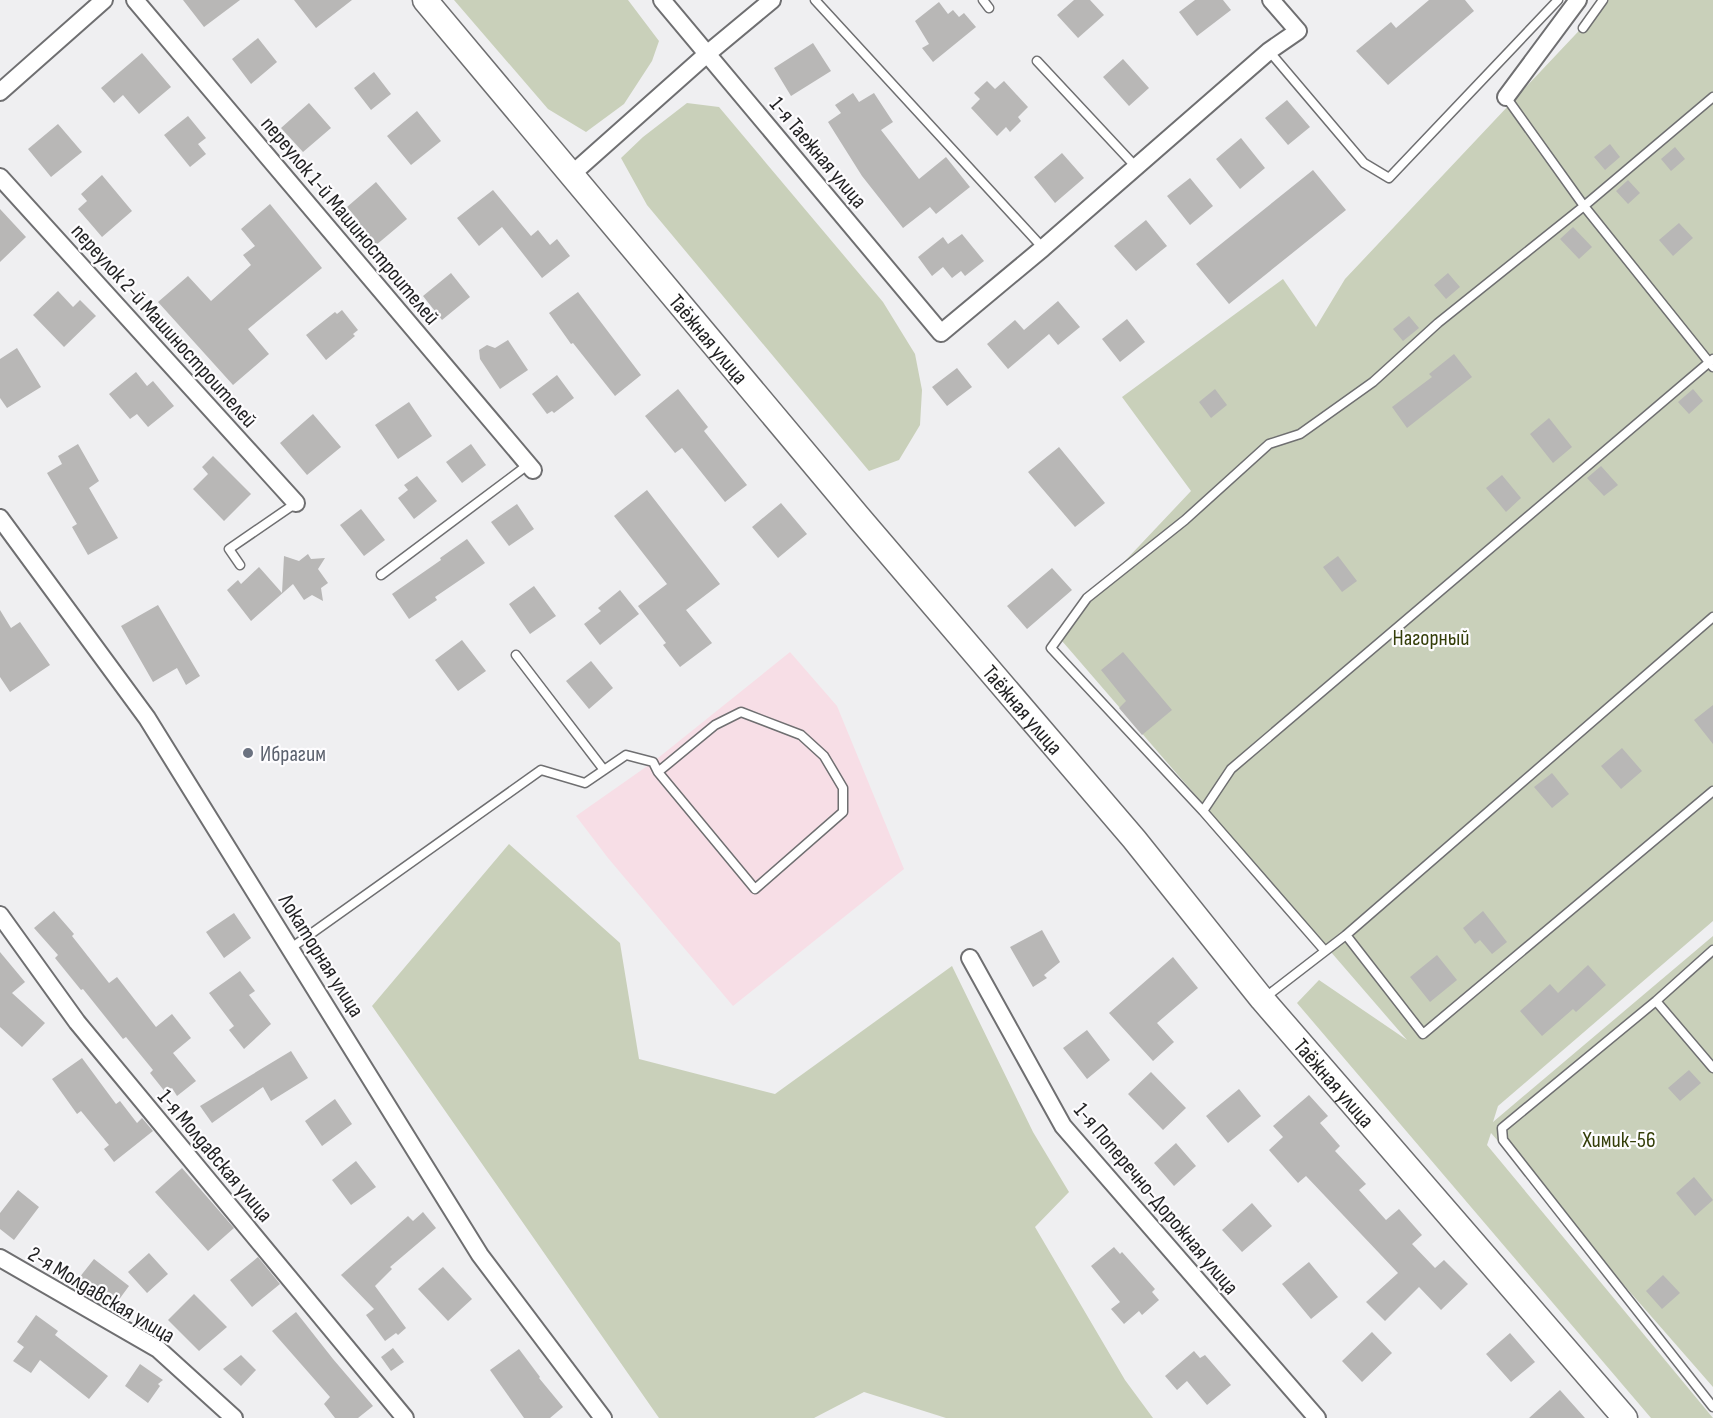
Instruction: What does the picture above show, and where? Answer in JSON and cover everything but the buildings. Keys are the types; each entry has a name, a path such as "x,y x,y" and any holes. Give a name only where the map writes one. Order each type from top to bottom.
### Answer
{"street":[{"path":"0,92 104,0"},
{"name":"переулок 1-й Машиностроителей","path":"135,0 531,467"},
{"name":"Таёжная улица","path":"425,0 861,520 1134,839 1262,999 1625,1418"},
{"name":"1-я Таежная улица","path":"662,0 941,333 1043,248"},
{"path":"572,174 707,54 772,0"},
{"path":"1043,248 1269,51 1298,31 1271,0"},
{"path":"1506,97 1578,0"},
{"name":"переулок 2-й Машиностроителей","path":"0,177 297,503"},
{"name":"Локаторная улица","path":"0,518 147,718 480,1255 603,1418"},
{"name":"1-я Молдавская улица","path":"0,915 77,1022 405,1418"},
{"name":"1-я Поперечно-Дорожная улица","path":"970,958 1063,1126 1317,1418"},
{"name":"2-я Молдавская улица","path":"0,1258 158,1348 234,1418"}],"lane":[{"path":"815,0 1043,248"},
{"path":"983,0 989,8"},
{"path":"1269,51 1364,163 1389,178 1558,0"},
{"path":"1583,28 1603,0"},
{"path":"1037,61 1136,167"},
{"path":"1203,812 1231,769 1712,363 1584,206 1506,97"},
{"path":"1324,951 1203,812 1051,648 1087,598 1185,520 1269,444 1300,434 1374,382 1438,323 1584,206 1713,97"},
{"path":"381,575 531,467"},
{"path":"240,565 229,549 297,503"},
{"path":"1262,999 1346,935 1713,617"},
{"path":"516,655 604,770"},
{"path":"291,948 541,770 585,783 626,755 653,762 658,772 755,889 843,812 843,788 824,756 801,735 741,712 715,725 658,772"},
{"path":"1346,935 1423,1034 1713,791"},
{"path":"1713,950 1656,1001 1502,1128 1503,1140 1713,1407"},
{"path":"1656,1001 1713,1068"}],"shaded area":[{"path":"790,652 837,706 904,869 733,1006 608,858 576,816 653,762"}],"green space":[{"path":"454,0 628,0 659,41 652,61 624,104 586,132 548,109"},
{"name":"Нагорный","path":"1608,0 1713,0 1713,921 1498,1106 1493,1122 1713,936 1713,1387 1491,1133 1487,1145 1713,1418 1651,1418 1297,1003 1319,980 1407,1040 1056,634 1191,491 1122,397 1283,279 1316,327 1345,279"},
{"path":"687,103 719,107 883,302 915,354 922,390 920,425 899,460 869,471 647,205 621,158 643,137"},
{"path":"509,844 620,943 639,1059 775,1094 952,966 1033,1132 1069,1192 1035,1227 1125,1380 1153,1418 946,1418 864,1392 814,1418 659,1418 372,1006"}],"place":[{"name":"Ибрагим","path":"248,753"}],"park label":[{"name":"Химик-56","path":"1619,1139"}]}
